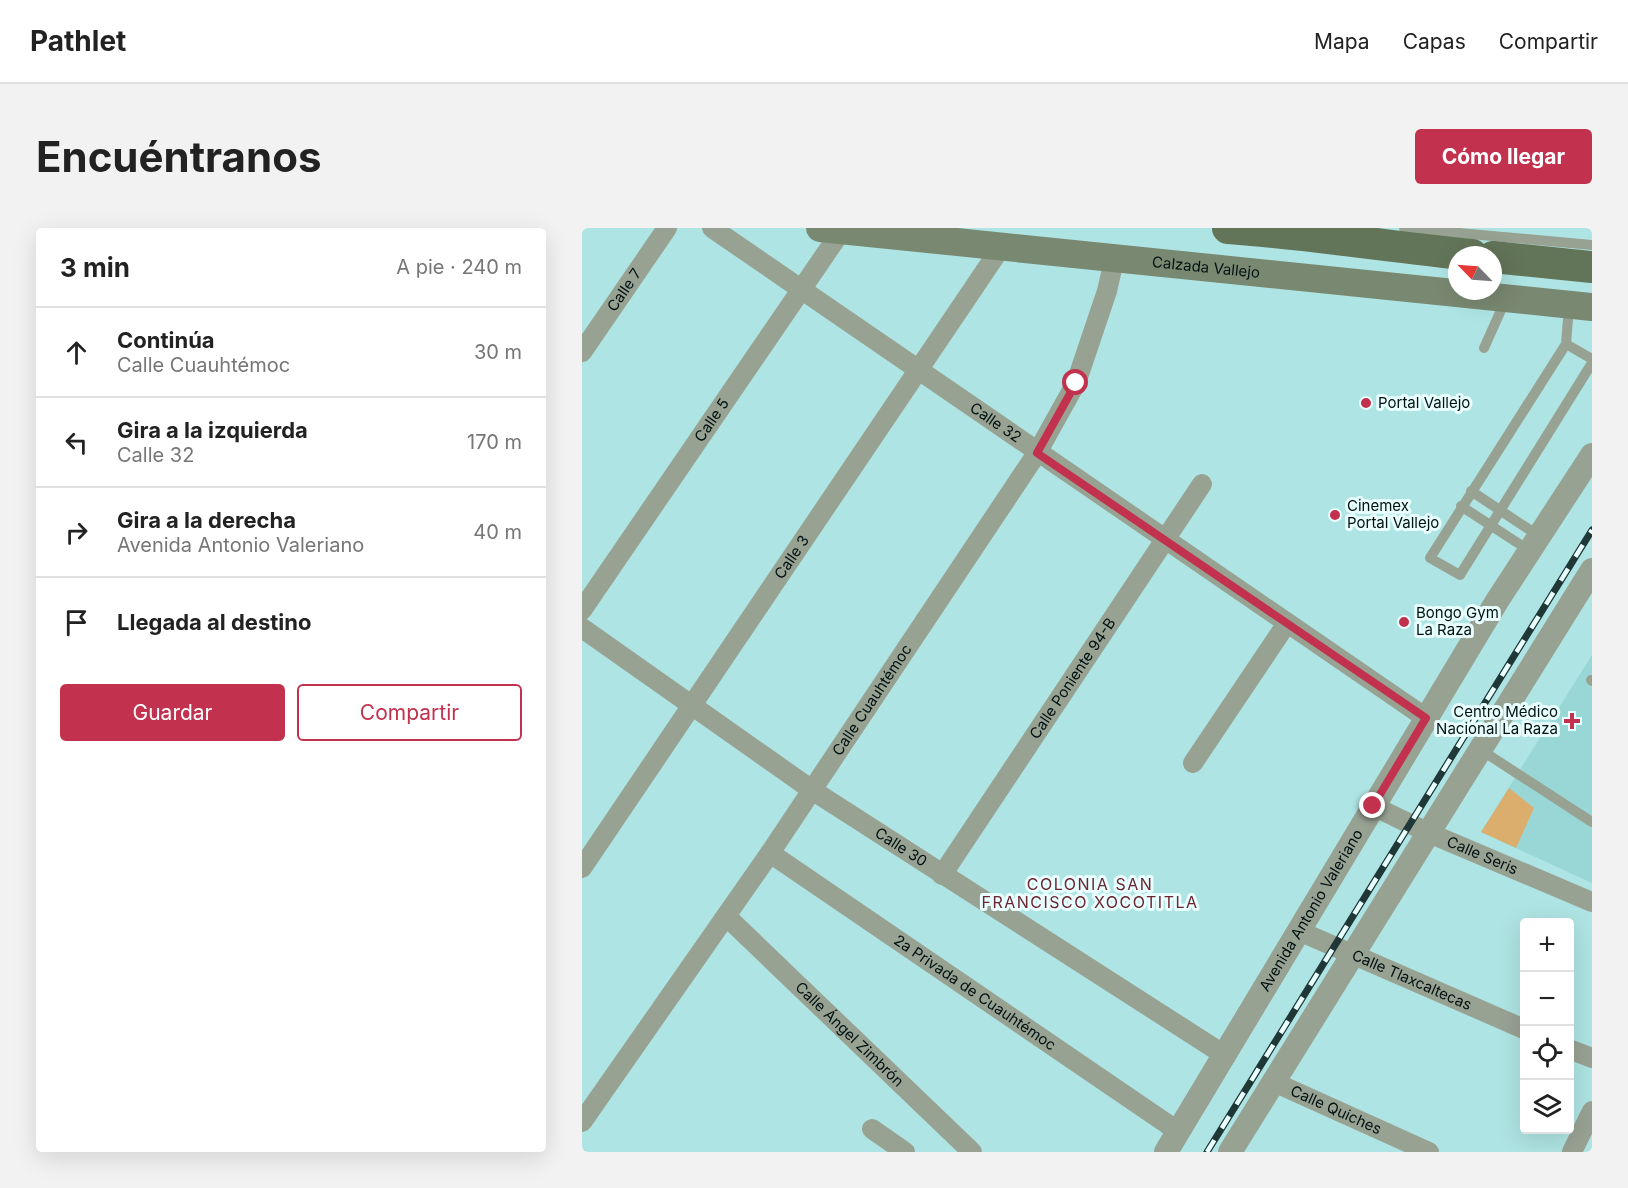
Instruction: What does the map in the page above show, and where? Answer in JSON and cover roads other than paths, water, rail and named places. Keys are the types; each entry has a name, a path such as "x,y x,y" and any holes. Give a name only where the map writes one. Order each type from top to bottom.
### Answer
{"main road":[{"path":"1228,228 1293,233 1448,253"},
{"name":"Calzada Vallejo","path":"831,229 1115,256 1580,307"},
{"path":"1502,258 1592,267"}],"street":[{"name":"Calle 7","path":"582,352 667,228"},
{"name":"Calle 32","path":"712,228 1426,718"},
{"name":"Calle 5","path":"582,610 801,290 831,229"},
{"name":"Calle 3","path":"582,868 1002,246"},
{"name":"Calle Cuauhtémoc","path":"582,1122 770,853 1037,453 1076,383 1107,291 1115,256"},
{"name":"Avenida Antonio Valeriano","path":"1166,1152 1226,1056 1426,718 1592,455"},
{"name":"Calle Poniente 94-B","path":"942,875 1202,484"},
{"path":"1230,1152 1592,570"},
{"path":"1194,763 1287,623"},
{"name":"Calle 30","path":"582,627 812,790 1226,1056"},
{"name":"Calle Seris","path":"1373,806 1429,833 1592,902"},
{"name":"2a Privada de Cuauhtémoc","path":"770,853 1179,1132"},
{"name":"Calle Ángel Zimbrón","path":"726,916 972,1152"},
{"name":"Calle Tlaxcaltecas","path":"1299,931 1520,1027"},
{"path":"1574,1051 1592,1058"},
{"name":"Calle Quiches","path":"1274,1082 1429,1152"},
{"path":"1572,1152 1592,1111"},
{"path":"872,1129 905,1152"}],"lane":[{"path":"1404,228 1592,245"},
{"path":"1481,346 1503,299"},
{"path":"1566,344 1592,361 1460,575 1430,558 1566,344 1580,307"},
{"path":"1471,491 1500,511 1535,544"},
{"path":"1461,506 1490,525 1535,544"},
{"path":"1481,750 1592,822"}],"railway":[{"path":"1207,1152 1592,530"}],"place":[{"name":"Portal Vallejo","path":"1366,403"},
{"name":"Cinemex Portal Vallejo","path":"1335,515"},
{"name":"Bongo Gym La Raza","path":"1404,622"},
{"name":"Centro Médico Nacional La Raza","path":"1572,721"}],"district":[{"name":"COLONIA SAN FRANCISCO XOCOTITLA","path":"1090,893"}]}
